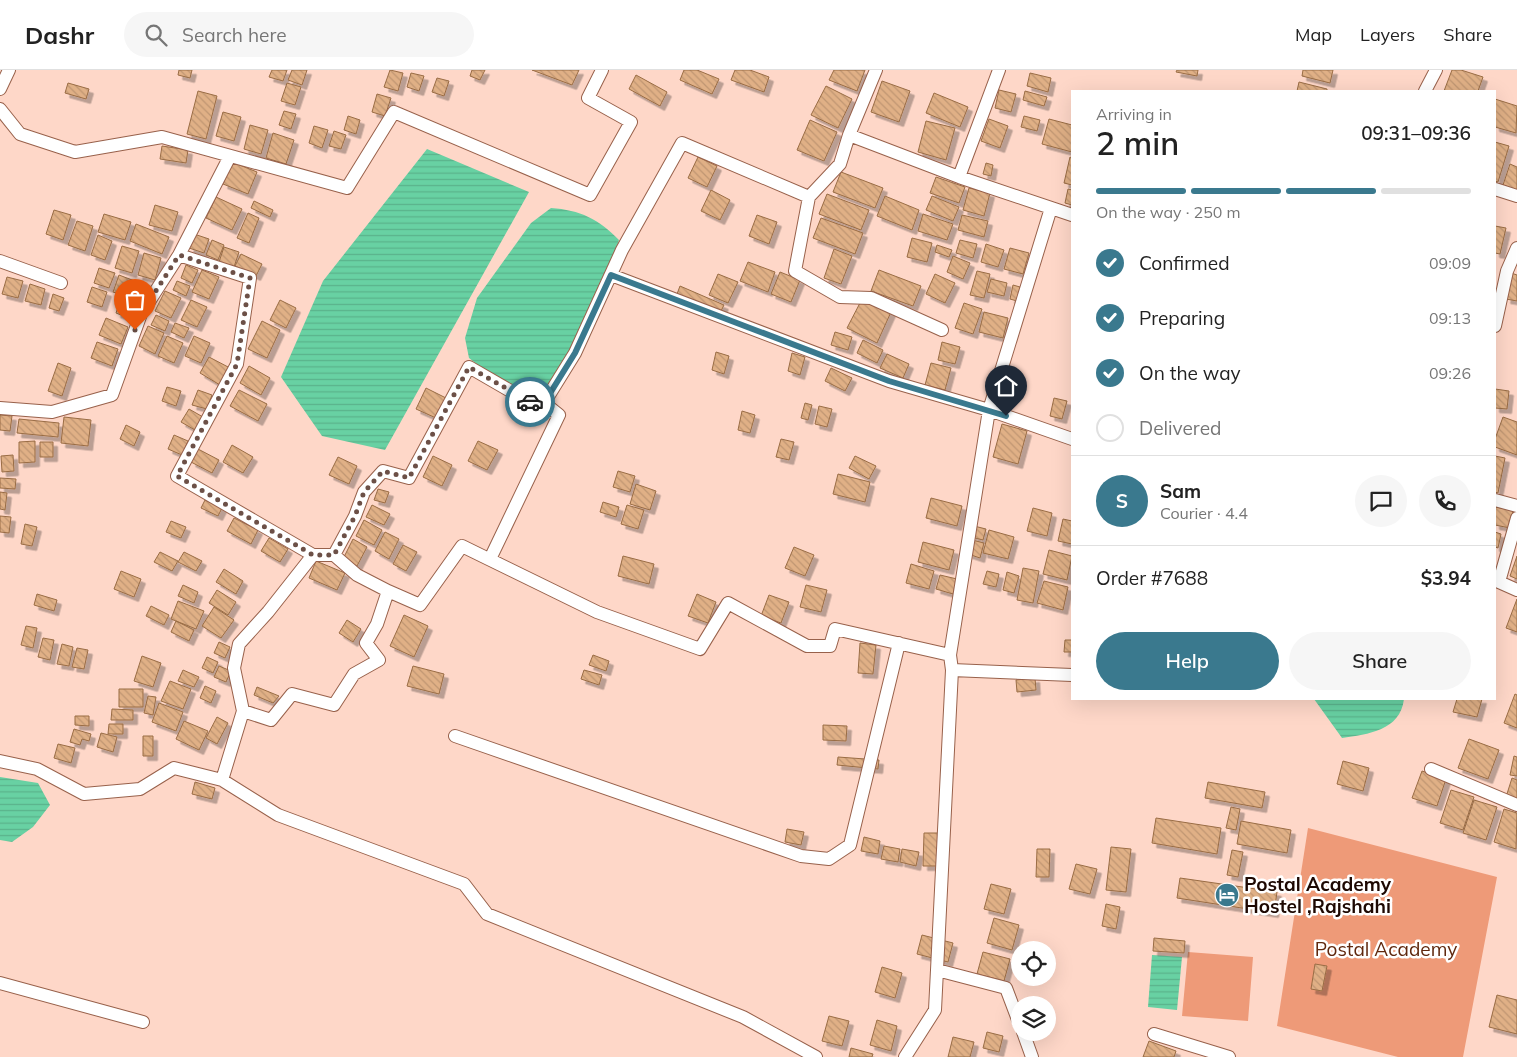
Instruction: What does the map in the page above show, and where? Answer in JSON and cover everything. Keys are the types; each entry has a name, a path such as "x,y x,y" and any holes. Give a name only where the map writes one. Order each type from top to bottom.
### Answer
{"street":[{"path":"0,89 9,70"},
{"path":"0,108 20,134 75,152 162,137 347,188 394,112 590,196 631,122 588,98 602,70"},
{"path":"876,70 849,135 840,164 809,197 795,271 840,297 871,298 942,330"},
{"path":"1426,90 1436,70"},
{"path":"959,177 995,71"},
{"path":"849,135 959,177 1071,215"},
{"path":"544,403 575,353 611,275 660,179 682,143 809,197"},
{"path":"0,408 52,412 112,394 141,314 179,255 230,156"},
{"path":"1496,189 1517,196"},
{"path":"905,1057 935,1010 952,670 950,655 989,410 1051,208"},
{"path":"1496,321 1506,270 1517,248"},
{"path":"179,255 250,278 237,364 177,476 313,555 334,555 358,576 420,605 462,546 597,612 700,649 728,603 807,646 830,646 835,629 950,655"},
{"path":"0,261 61,283"},
{"path":"611,275 889,381 989,410 1071,439"},
{"path":"334,555 355,516 364,492 383,471 409,478 469,367 533,404 544,403 560,415 490,559"},
{"path":"1496,500 1517,506"},
{"path":"1517,518 1499,582 1517,590"},
{"path":"222,780 243,711 234,668 239,644 268,612 313,555"},
{"path":"243,711 271,720 292,694 334,705 354,674 379,660 366,643 377,624 388,591"},
{"path":"455,736 801,856 829,859 850,845 899,643"},
{"path":"952,670 1071,675"},
{"path":"0,761 37,769 84,794 140,789 174,768 222,780 278,815 464,884 486,914 744,1017 816,1057"},
{"path":"1431,769 1517,805"},
{"path":"937,970 1006,988 1011,1001"},
{"path":"0,983 143,1022"},
{"path":"1154,1034 1228,1057"},
{"path":"1026,1041 1032,1057"}],"green space":[{"name":"Postal Academy","path":"1308,828 1497,877 1463,1057 1398,1057 1277,1026"},
{"path":"1188,952 1253,957 1248,1021 1182,1016"}],"shaded area":[{"path":"427,149 529,192 385,450 322,436 281,377 323,281"},
{"path":"551,208 580,213 604,226 619,240 610,270 573,345 552,381 535,398 505,386 469,358 465,338 477,298 531,223"},
{"path":"1315,700 1404,700 1396,718 1381,729 1362,735 1342,738"},
{"path":"0,777 38,783 50,805 33,827 12,842 0,840"},
{"path":"1152,955 1182,957 1177,1010 1148,1007"}],"building":[{"path":"179,70 192,70 190,78 178,75"},
{"path":"272,70 287,70 283,81 269,77"},
{"path":"292,70 307,70 302,85 288,80"},
{"path":"390,70 403,73 398,91 384,87"},
{"path":"472,70 485,70 480,80 470,76"},
{"path":"532,70 579,70 572,85"},
{"path":"684,70 697,70 719,79 712,94 680,80"},
{"path":"735,70 750,70 769,77 764,92 731,80"},
{"path":"834,70 865,70 857,91 829,80"},
{"path":"1177,70 1198,70 1197,76 1176,72"},
{"path":"1303,70 1333,70 1330,83 1302,76"},
{"path":"1452,70 1461,70 1483,77 1478,90 1444,90"},
{"path":"411,73 424,76 419,91 407,87"},
{"path":"1030,73 1051,78 1048,92 1027,86"},
{"path":"636,75 667,92 660,106 629,89"},
{"path":"437,78 449,81 444,96 432,92"},
{"path":"882,81 910,91 899,122 871,112"},
{"path":"1299,82 1327,89 1327,90 1297,90"},
{"path":"68,83 89,89 86,99 65,93"},
{"path":"287,83 301,87 295,105 281,101"},
{"path":"826,86 852,99 838,128 811,115"},
{"path":"999,90 1016,94 1011,112 995,108"},
{"path":"198,91 217,96 206,139 187,134"},
{"path":"1025,91 1047,97 1044,106 1023,100"},
{"path":"934,93 968,107 960,127 926,113"},
{"path":"377,94 391,98 385,116 372,112"},
{"path":"1496,99 1517,106 1516,133 1496,127"},
{"path":"284,111 296,114 291,129 279,125"},
{"path":"223,112 241,117 234,141 216,136"},
{"path":"348,116 360,120 356,134 344,130"},
{"path":"1024,116 1040,120 1037,131 1021,127"},
{"path":"989,119 1008,126 1000,148 981,141"},
{"path":"1049,119 1071,125 1071,152 1042,144"},
{"path":"810,120 837,132 824,161 797,150"},
{"path":"926,121 955,128 946,160 918,152"},
{"path":"250,125 268,130 261,154 244,149"},
{"path":"314,126 328,130 322,148 309,143"},
{"path":"334,131 346,135 341,149 329,146"},
{"path":"273,133 294,140 286,164 266,158"},
{"path":"1496,142 1509,146 1498,182 1496,181"},
{"path":"162,146 188,150 186,163 160,159"},
{"path":"698,157 717,166 707,187 688,178"},
{"path":"1070,157 1071,185 1064,183"},
{"path":"232,162 257,172 248,194 223,184"},
{"path":"986,163 993,165 991,176 983,174"},
{"path":"1510,164 1517,167 1517,190 1503,185"},
{"path":"841,172 883,188 875,208 833,192"},
{"path":"936,177 965,187 959,203 930,193"},
{"path":"969,188 990,193 984,216 963,210"},
{"path":"1068,189 1071,190 1071,205 1065,203"},
{"path":"711,190 730,200 720,220 701,211"},
{"path":"827,194 869,210 861,230 819,214"},
{"path":"885,196 919,210 912,230 877,216"},
{"path":"932,196 959,207 953,221 926,210"},
{"path":"216,197 242,209 232,230 206,218"},
{"path":"254,201 273,210 270,217 251,208"},
{"path":"155,205 178,212 172,231 149,225"},
{"path":"54,210 71,215 63,240 46,234"},
{"path":"248,213 259,218 249,243 237,238"},
{"path":"104,214 131,222 125,240 98,232"},
{"path":"923,214 953,224 947,240 918,231"},
{"path":"757,215 777,222 769,244 749,236"},
{"path":"962,215 988,221 984,237 958,230"},
{"path":"821,218 863,233 855,254 813,238"},
{"path":"77,221 93,226 85,251 68,245"},
{"path":"136,224 169,237 162,254 130,241"},
{"path":"1496,226 1506,228 1500,254 1496,253"},
{"path":"194,234 209,239 204,253 189,248"},
{"path":"98,235 112,241 105,260 91,255"},
{"path":"912,238 932,243 927,262 907,257"},
{"path":"212,240 224,245 218,260 206,255"},
{"path":"960,240 977,244 973,258 956,253"},
{"path":"986,244 1004,250 998,267 981,262"},
{"path":"937,245 952,250 949,257 935,252"},
{"path":"122,246 139,251 132,273 115,268"},
{"path":"224,247 239,252 234,267 219,262"},
{"path":"1010,248 1029,253 1023,274 1004,269"},
{"path":"834,249 852,256 841,284 824,278"},
{"path":"144,253 161,258 155,280 138,275"},
{"path":"241,254 262,264 256,276 235,266"},
{"path":"953,256 970,263 963,279 947,272"},
{"path":"748,262 775,272 768,292 740,281"},
{"path":"186,265 198,270 192,283 181,278"},
{"path":"99,268 115,273 109,288 94,283"},
{"path":"202,270 219,277 209,299 192,292"},
{"path":"879,270 921,286 913,306 871,291"},
{"path":"977,271 990,274 984,298 970,295"},
{"path":"780,272 800,280 791,302 771,294"},
{"path":"1511,273 1517,275 1517,301 1506,299"},
{"path":"718,274 738,282 728,303 709,295"},
{"path":"935,274 955,283 945,303 926,294"},
{"path":"119,275 140,283 134,299 113,292"},
{"path":"7,277 23,281 18,298 2,294"},
{"path":"991,279 1007,283 1004,296 987,292"},
{"path":"177,281 190,286 186,296 173,290"},
{"path":"30,284 45,289 41,305 25,301"},
{"path":"1013,285 1020,287 1017,301 1010,299"},
{"path":"680,286 724,305 720,313 677,294"},
{"path":"92,287 107,292 102,307 87,302"},
{"path":"165,291 181,298 171,318 155,311"},
{"path":"53,294 64,298 59,311 49,308"},
{"path":"121,298 136,304 131,319 116,313"},
{"path":"191,300 207,307 197,327 181,320"},
{"path":"280,300 296,308 286,328 270,320"},
{"path":"861,301 891,312 877,343 847,328"},
{"path":"964,303 982,309 973,334 955,328"},
{"path":"984,312 1008,318 1003,338 979,332"},
{"path":"156,315 169,321 165,331 151,325"},
{"path":"106,318 128,327 121,344 99,335"},
{"path":"262,321 280,330 267,358 248,349"},
{"path":"175,323 189,328 184,338 171,332"},
{"path":"148,326 164,333 155,354 139,346"},
{"path":"835,332 852,337 848,350 831,345"},
{"path":"167,336 183,343 174,363 158,356"},
{"path":"194,336 210,343 201,363 185,356"},
{"path":"863,340 883,350 877,363 857,353"},
{"path":"97,342 118,349 112,366 91,358"},
{"path":"942,342 960,347 955,364 938,360"},
{"path":"716,352 729,356 724,374 712,370"},
{"path":"792,353 805,357 800,375 788,371"},
{"path":"887,354 909,364 903,378 880,368"},
{"path":"209,357 230,368 220,385 200,373"},
{"path":"58,363 71,368 62,396 48,391"},
{"path":"931,363 951,368 945,390 925,385"},
{"path":"249,366 270,378 261,395 240,383"},
{"path":"831,368 852,378 845,391 825,381"},
{"path":"167,387 181,391 176,406 162,401"},
{"path":"426,388 446,398 436,418 416,409"},
{"path":"1496,389 1509,391 1507,409 1496,408"},
{"path":"198,390 212,395 207,409 192,405"},
{"path":"239,390 267,404 258,421 230,406"},
{"path":"1054,398 1067,401 1062,419 1050,416"},
{"path":"805,403 812,405 808,420 801,418"},
{"path":"819,406 832,409 827,427 815,424"},
{"path":"189,409 203,417 195,430 181,422"},
{"path":"742,411 755,415 750,433 738,430"},
{"path":"0,415 12,416 10,431 0,430"},
{"path":"64,417 91,420 88,446 61,443"},
{"path":"1503,417 1517,422 1517,455 1496,447 1496,436"},
{"path":"19,419 59,423 58,437 17,433"},
{"path":"1002,424 1027,431 1018,464 993,457"},
{"path":"126,425 140,432 134,446 120,439"},
{"path":"174,435 188,441 182,455 168,449"},
{"path":"781,439 794,442 789,460 776,457"},
{"path":"35,441 35,462 19,463 19,442"},
{"path":"478,441 498,450 487,470 468,461"},
{"path":"40,442 53,442 53,457 40,457"},
{"path":"232,445 253,457 243,473 223,462"},
{"path":"198,449 219,460 212,473 191,462"},
{"path":"13,455 14,471 2,472 1,456"},
{"path":"433,456 452,465 442,486 423,477"},
{"path":"855,456 876,466 869,479 849,468"},
{"path":"1496,456 1505,458 1498,493 1496,492"},
{"path":"338,457 357,466 349,484 329,475"},
{"path":"618,471 635,476 630,492 613,487"},
{"path":"838,474 870,482 865,502 833,494"},
{"path":"0,478 16,479 15,489 0,488"},
{"path":"636,484 656,491 650,510 630,504"},
{"path":"378,489 389,492 385,503 374,500"},
{"path":"0,492 7,493 5,510 0,509"},
{"path":"931,498 962,506 957,526 926,518"},
{"path":"205,500 222,508 218,516 201,508"},
{"path":"603,502 619,507 616,517 600,512"},
{"path":"372,505 390,514 384,525 366,517"},
{"path":"627,505 644,510 638,529 621,524"},
{"path":"1496,507 1513,510 1510,528 1496,525"},
{"path":"1033,508 1052,513 1047,536 1027,531"},
{"path":"0,516 11,517 9,533 0,532"},
{"path":"234,518 258,530 251,544 227,531"},
{"path":"1063,519 1071,521 1071,544 1058,541"},
{"path":"364,520 382,530 374,545 356,536"},
{"path":"171,521 186,527 181,538 166,532"},
{"path":"25,524 37,527 32,546 21,544"},
{"path":"974,526 986,529 983,540 971,537"},
{"path":"989,530 1014,537 1008,559 983,553"},
{"path":"385,532 399,539 389,559 375,551"},
{"path":"1496,532 1501,534 1498,548 1496,547"},
{"path":"269,538 288,549 280,562 261,551"},
{"path":"353,539 367,547 357,566 343,559"},
{"path":"972,540 984,543 980,558 968,554"},
{"path":"923,542 954,550 949,570 918,562"},
{"path":"403,545 417,552 406,571 393,564"},
{"path":"794,547 814,555 805,576 785,568"},
{"path":"1049,550 1071,556 1067,580 1043,574"},
{"path":"160,552 178,561 172,571 154,562"},
{"path":"184,552 202,561 196,571 178,562"},
{"path":"623,556 654,564 649,584 618,576"},
{"path":"1517,556 1517,579 1510,576"},
{"path":"316,561 345,573 337,590 309,578"},
{"path":"911,564 934,571 929,589 906,583"},
{"path":"1023,568 1039,571 1033,603 1017,600"},
{"path":"224,569 243,581 236,594 216,582"},
{"path":"121,571 141,579 134,597 114,589"},
{"path":"987,571 999,574 996,587 983,584"},
{"path":"1007,572 1019,576 1014,593 1003,590"},
{"path":"940,575 957,579 953,594 936,589"},
{"path":"1044,581 1068,587 1063,610 1037,603"},
{"path":"183,585 198,592 194,603 178,596"},
{"path":"806,585 827,590 821,612 800,607"},
{"path":"217,590 236,602 228,615 209,603"},
{"path":"37,594 57,600 54,611 34,605"},
{"path":"697,594 716,602 708,623 688,616"},
{"path":"769,595 789,602 781,623 761,616"},
{"path":"1517,599 1517,632 1506,628"},
{"path":"178,601 204,611 196,629 171,619"},
{"path":"151,606 169,615 164,625 146,616"},
{"path":"214,607 234,620 221,638 202,626"},
{"path":"404,615 428,626 414,657 390,646"},
{"path":"347,620 361,629 353,642 339,633"},
{"path":"176,621 194,630 189,641 171,632"},
{"path":"26,626 37,628 33,648 21,645"},
{"path":"43,638 54,640 50,660 38,657"},
{"path":"1065,640 1071,640 1071,652 1064,652"},
{"path":"219,642 230,647 225,658 214,653"},
{"path":"860,643 876,645 873,674 858,673"},
{"path":"62,644 73,647 69,666 57,664"},
{"path":"77,648 88,650 84,669 72,667"},
{"path":"593,655 609,661 606,671 589,665"},
{"path":"142,656 161,663 153,687 134,681"},
{"path":"207,657 218,662 213,673 202,668"},
{"path":"219,666 231,671 226,682 214,677"},
{"path":"413,666 444,674 439,694 407,686"},
{"path":"183,670 199,677 194,687 178,681"},
{"path":"584,670 602,675 599,685 581,679"},
{"path":"1035,678 1036,690 1017,692 1016,680"},
{"path":"170,681 191,689 183,709 161,701"},
{"path":"205,686 216,691 211,703 200,698"},
{"path":"257,687 279,696 273,703 254,695"},
{"path":"119,689 143,689 143,707 119,707"},
{"path":"1515,694 1517,695 1517,728 1504,723"},
{"path":"148,696 156,697 153,715 144,713"},
{"path":"1457,700 1482,700 1477,717 1453,712"},
{"path":"159,703 183,712 176,731 152,722"},
{"path":"112,709 133,710 133,720 111,720"},
{"path":"75,716 89,716 89,726 75,725"},
{"path":"217,717 228,723 217,744 206,738"},
{"path":"184,721 208,731 199,750 176,739"},
{"path":"109,724 123,724 123,734 108,734"},
{"path":"823,725 847,726 846,741 823,740"},
{"path":"74,729 91,734 89,741 82,739 80,745 70,742"},
{"path":"101,733 117,737 113,752 97,747"},
{"path":"143,736 153,736 153,756 143,756"},
{"path":"1469,739 1499,750 1488,779 1458,768"},
{"path":"58,744 75,748 71,763 54,758"},
{"path":"1514,756 1517,757 1517,776 1510,775"},
{"path":"838,757 879,760 878,769 837,765"},
{"path":"1343,761 1369,768 1363,791 1337,784"},
{"path":"1422,771 1446,779 1437,806 1412,798"},
{"path":"1512,778 1517,780 1517,800 1506,797"},
{"path":"195,782 215,788 212,799 192,794"},
{"path":"1208,782 1265,792 1262,808 1205,798"},
{"path":"1451,790 1474,797 1463,830 1440,823"},
{"path":"1474,800 1497,807 1486,840 1463,833"},
{"path":"1231,807 1240,809 1236,830 1226,828"},
{"path":"1504,809 1517,813 1516,849 1494,842"},
{"path":"1156,818 1221,828 1217,854 1152,843"},
{"path":"1241,821 1291,830 1287,853 1237,844"},
{"path":"787,829 804,832 801,845 785,842"},
{"path":"924,833 938,833 938,866 923,866"},
{"path":"864,837 880,841 878,854 861,851"},
{"path":"884,846 900,849 898,862 881,859"},
{"path":"1111,847 1131,849 1126,892 1106,890"},
{"path":"902,849 919,852 916,866 900,862"},
{"path":"1037,849 1050,849 1049,877 1036,877"},
{"path":"1232,850 1243,852 1238,877 1227,875"},
{"path":"1076,864 1097,869 1090,894 1069,889"},
{"name":"Postal Academy Hostel ,Rajshahi","path":"1180,878 1277,892 1274,913 1177,898"},
{"path":"991,884 1011,889 1004,914 984,909"},
{"path":"1106,904 1120,907 1116,929 1102,926"},
{"path":"994,918 1019,925 1015,941 1011,941 1011,950 987,943"},
{"path":"922,935 953,943 948,962 917,954"},
{"path":"1154,938 1185,941 1184,953 1153,951"},
{"path":"983,952 1010,959 1004,981 977,974"},
{"path":"1315,964 1327,966 1322,991 1311,989"},
{"path":"882,967 902,973 895,998 875,992"},
{"path":"1497,995 1517,1000 1517,1034 1489,1027"},
{"path":"829,1016 849,1021 842,1046 822,1041"},
{"path":"877,1020 897,1026 891,1051 870,1045"},
{"path":"987,1032 1003,1036 999,1052 983,1048"},
{"path":"953,1037 974,1042 970,1057 948,1057"},
{"path":"1149,1041 1176,1051 1174,1057 1143,1057"},
{"path":"851,1048 873,1054 872,1057 849,1057"}],"way so far":[{"path":"135,330 141,314 179,255 250,278 237,364 177,476 313,555 334,555 355,516 364,492 383,471 409,478 469,367 530,402"}],"place":[{"name":"Postal Academy Hostel ,Rajshahi","path":"1227,895"}],"route":[{"path":"530,402 533,404 544,403 575,353 611,275 889,381 1006,416"}]}
